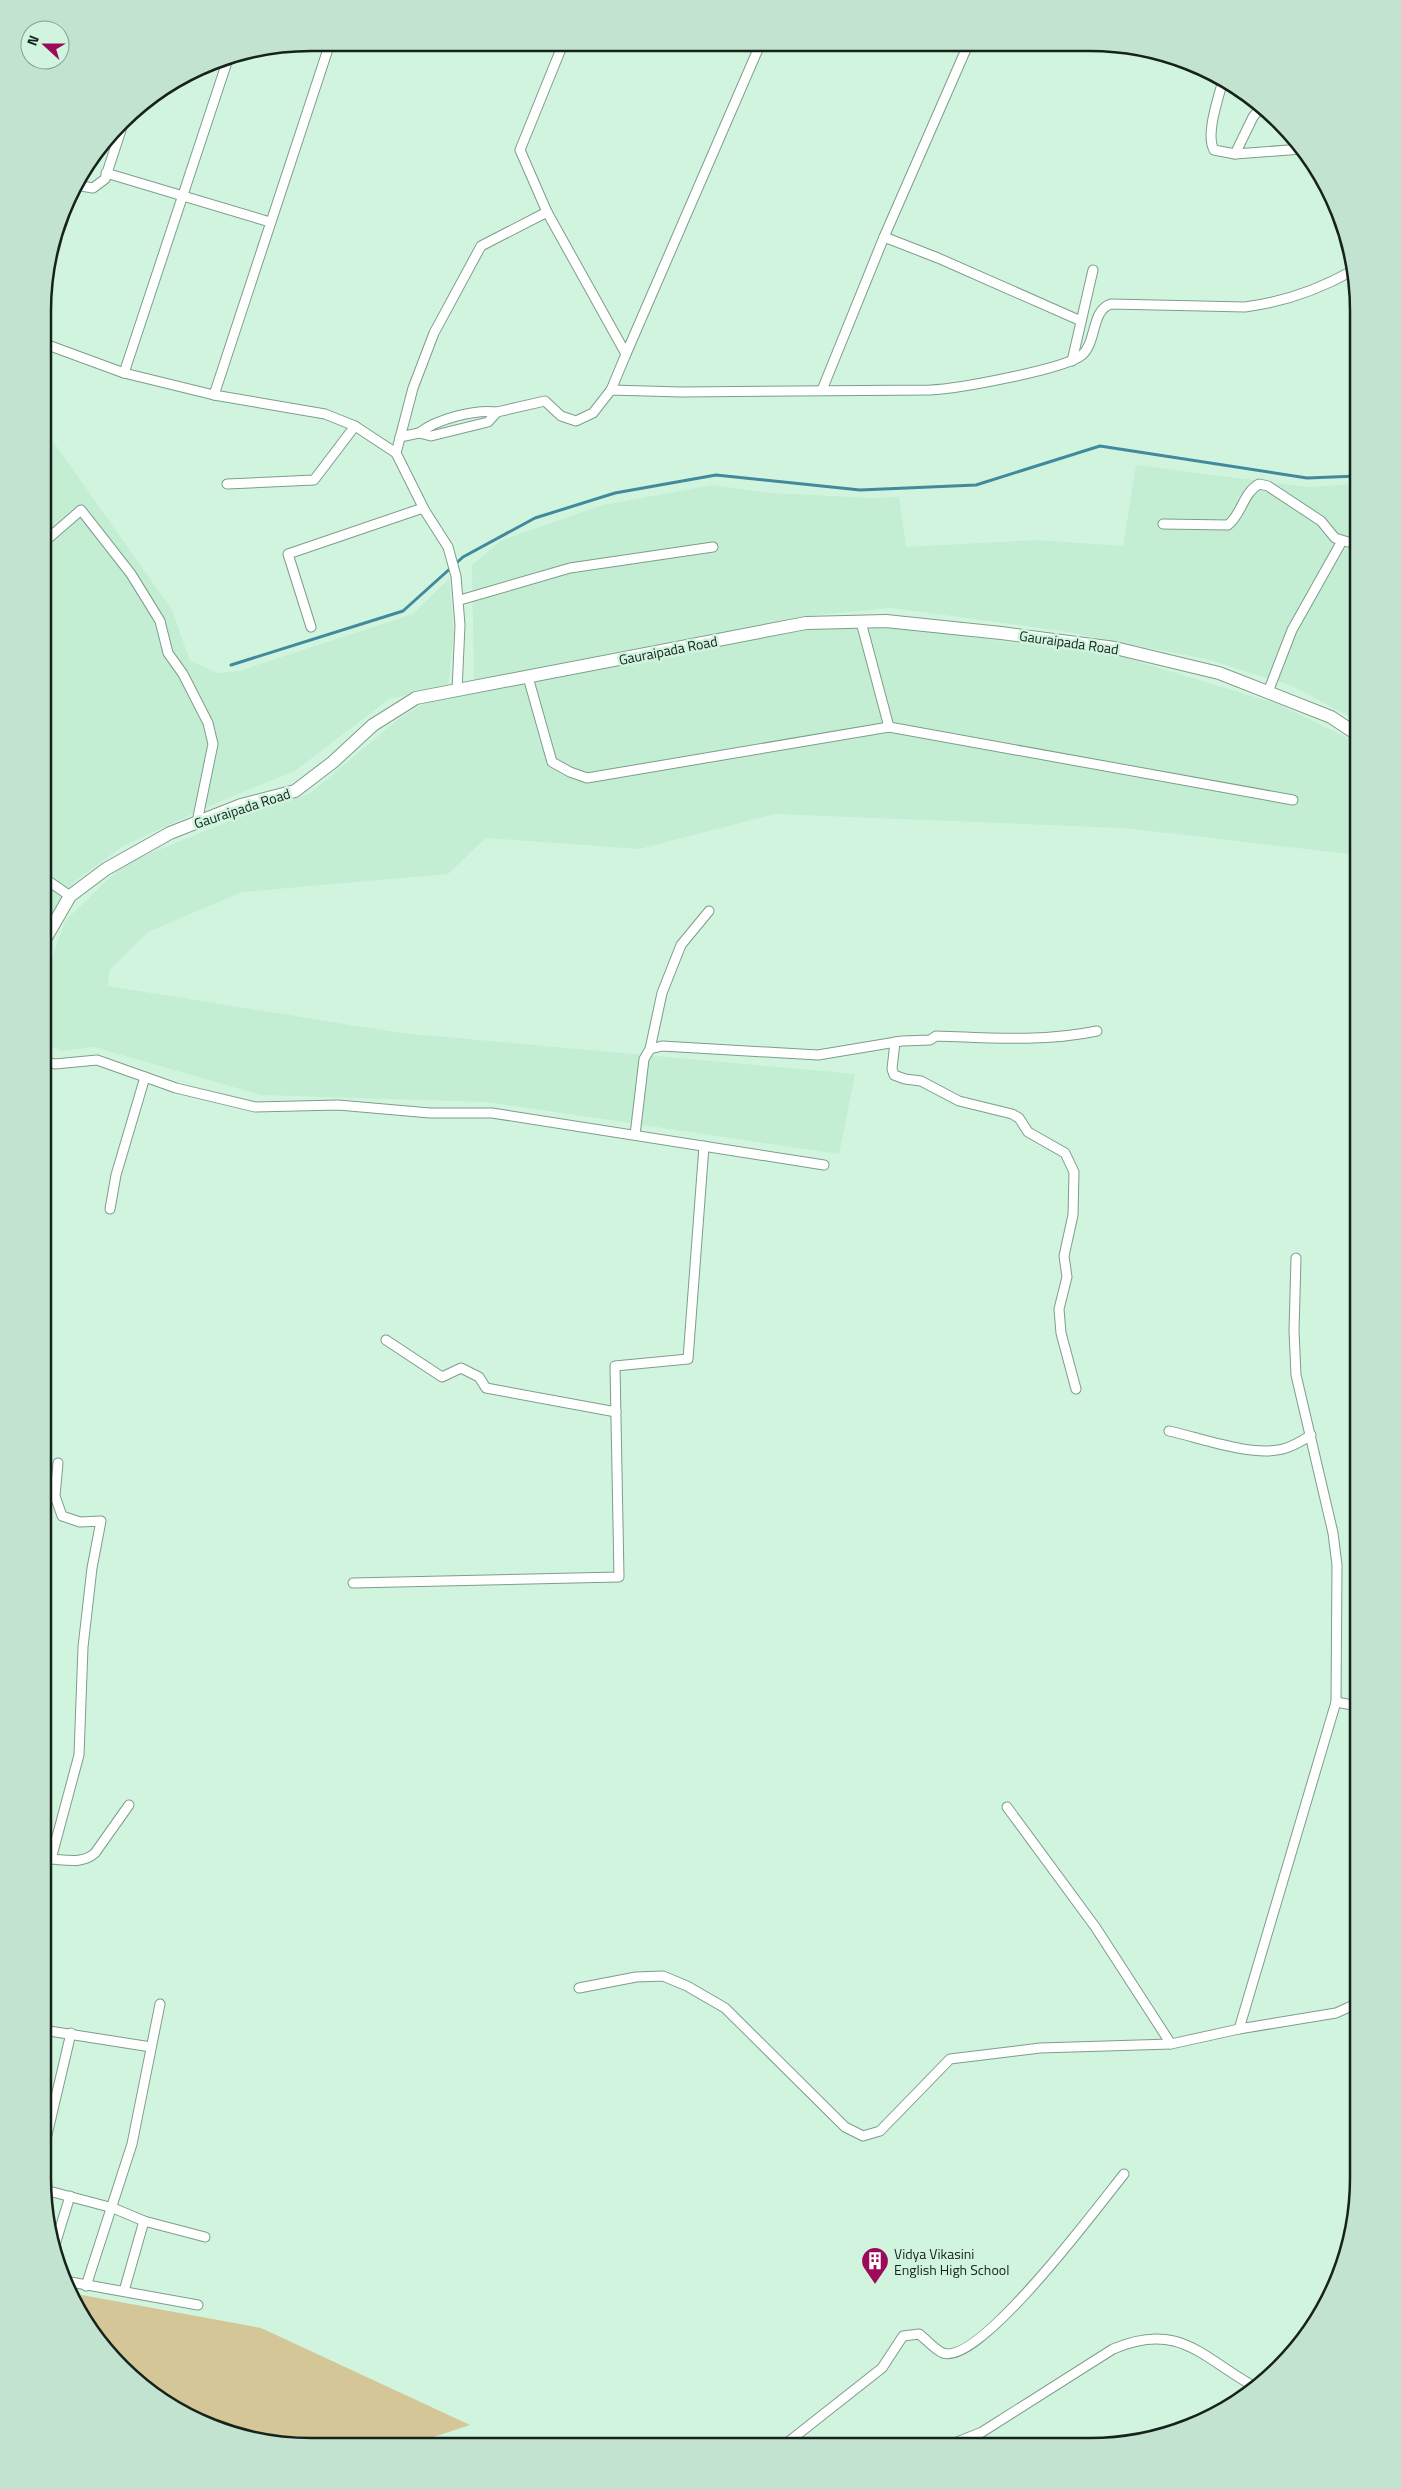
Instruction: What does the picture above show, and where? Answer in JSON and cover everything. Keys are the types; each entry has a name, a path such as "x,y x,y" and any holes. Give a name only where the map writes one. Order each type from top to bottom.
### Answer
{"street":[{"path":"214,396 327,51"},
{"path":"560,51 520,150 547,212 626,354"},
{"path":"400,437 419,433 431,436 488,422 498,412 545,401 561,416 576,421 593,413 611,390 757,51"},
{"path":"822,390 884,238 965,51"},
{"path":"124,373 226,65"},
{"path":"1221,87 1213,122 1211,146 1219,153 1235,154 1292,149"},
{"path":"1235,154 1257,112"},
{"path":"83,186 94,188 105,179 118,137"},
{"path":"106,173 270,222"},
{"path":"396,453 413,388 434,333 481,246 547,212"},
{"path":"884,238 938,258 1082,321"},
{"path":"1072,361 1093,270"},
{"path":"611,390 681,392 947,389 1072,361 1089,347 1101,311 1111,304 1245,307 1266,305 1287,300 1330,283 1347,274"},
{"path":"51,346 124,373 214,396 325,414 356,426 396,453 424,508 448,547 456,576 460,600 457,691"},
{"path":"227,484 314,480 356,426"},
{"path":"1163,524 1228,525 1236,519 1250,489 1258,484 1268,486 1321,520 1335,538 1342,541 1350,541"},
{"path":"311,626 288,554 424,508"},
{"path":"51,536 81,510 131,574 160,622 168,653 183,674 208,723 213,744 197,822"},
{"path":"1268,692 1292,630 1342,541"},
{"path":"460,600 570,568 713,547"},
{"name":"Gauraipada Road","path":"51,929 70,896 106,869 170,833 241,805 295,791 334,762 372,725 416,698 806,623 886,621 1114,648 1219,673 1331,716 1350,729"},
{"path":"861,622 890,727"},
{"path":"528,677 552,762 570,772 587,778 890,727 1293,800"},
{"path":"51,883 70,896"},
{"path":"634,1135 644,1059 650,1049 662,993 681,945 710,911"},
{"path":"650,1049 662,1046 818,1055 895,1042 930,1040 936,1036 1036,1040 1070,1037 1097,1031"},
{"path":"895,1042 892,1068 894,1074 905,1079 921,1081 958,1102 1012,1114 1018,1118 1028,1132 1065,1153 1071,1162 1074,1172 1073,1215 1064,1256 1067,1277 1059,1309 1061,1333 1076,1388"},
{"path":"51,1063 97,1060 176,1088 255,1107 338,1105 430,1113 492,1113 824,1165"},
{"path":"110,1209 116,1175 145,1077"},
{"path":"353,1583 619,1577 615,1366 688,1359 704,1146"},
{"path":"1239,2029 1336,1702 1337,1565 1333,1533 1296,1375 1294,1331 1296,1258"},
{"path":"386,1340 442,1377 461,1368 480,1377 486,1388 616,1412"},
{"path":"1169,1430 1254,1450 1281,1449 1296,1444 1311,1435"},
{"path":"51,1845 78,1755 84,1647 92,1568 102,1521 80,1522 62,1516 55,1496 58,1463"},
{"path":"1336,1702 1350,1705"},
{"path":"51,1858 80,1861 89,1858 95,1853 129,1805"},
{"path":"1007,1807 1096,1928 1171,2044"},
{"path":"579,1988 636,1977 663,1976 688,1986 725,2008 845,2127 863,2136 880,2131 950,2059 1040,2048 1171,2044 1239,2029 1336,2013 1350,2007"},
{"path":"86,2286 113,2208 132,2144 160,2004"},
{"path":"51,2031 151,2047"},
{"path":"51,2117 71,2033"},
{"path":"793,2438 882,2368 903,2336 919,2334 942,2353 957,2353 967,2348 1012,2311 1124,2174"},
{"path":"52,2192 113,2208 144,2222 206,2237"},
{"path":"58,2236 70,2196"},
{"path":"124,2291 144,2222"},
{"path":"74,2283 198,2305"},
{"path":"967,2438 982,2432 1113,2349 1134,2340 1151,2338 1173,2340 1203,2352 1249,2383"}],"shaded area":[{"path":"51,439 172,610 190,661 218,673 239,671 413,614 449,579 454,633 448,686 389,699 295,771 221,801 123,846 74,882 51,916"},
{"path":"1136,465 1308,487 1350,484 1350,717 1290,685 1206,659 1062,631 892,608 807,616 474,680 472,565 502,540 603,505 713,485 770,493 873,498 899,497 906,547 1037,540 1123,546"},
{"path":"817,626 885,626 1123,657 1278,704 1350,739 1350,854 1123,828 775,814 639,849 486,838 448,874 242,892 148,932 109,971 108,986 401,1033 855,1074 839,1154 487,1102 261,1095 94,1047 62,1051 51,1047 51,961 65,921 124,864 252,812 309,794 399,719 429,700"},
{"path":"79,2294 261,2328 470,2425 430,2438 311,2438 277,2436 227,2424 181,2403 153,2384 127,2362 95,2322"}],"waterway":[{"path":"231,665 403,611 463,557 535,518 615,493 716,475 860,490 976,485 1100,446 1307,478 1350,476"}],"place":[{"name":"Vidya Vikasini English High School","path":"875,2285"}]}
